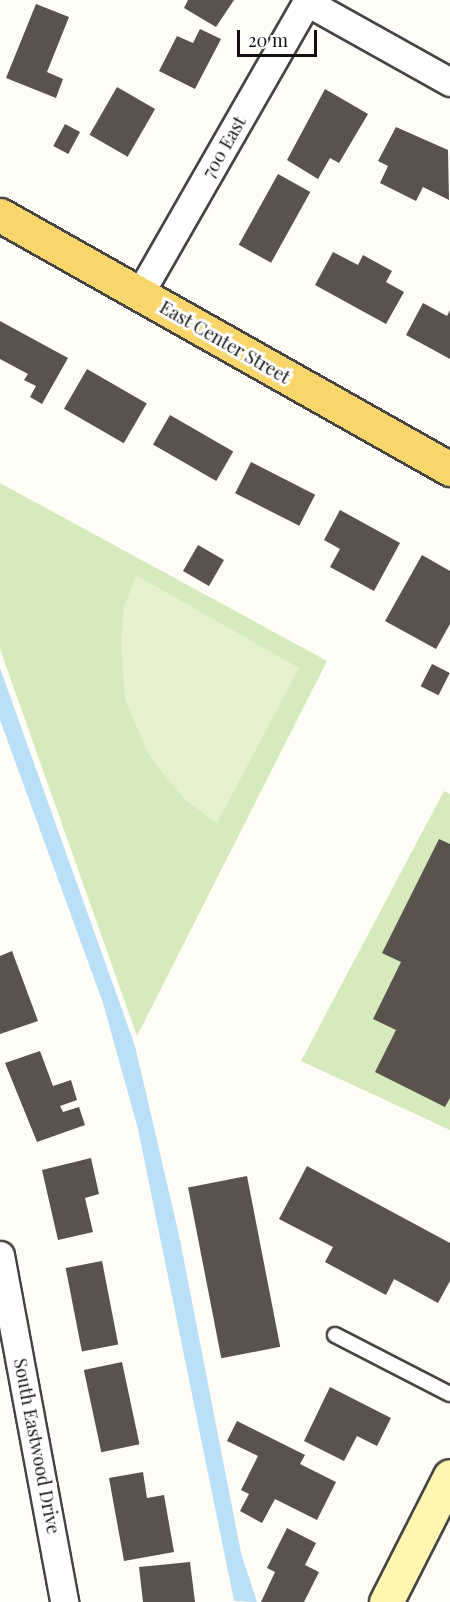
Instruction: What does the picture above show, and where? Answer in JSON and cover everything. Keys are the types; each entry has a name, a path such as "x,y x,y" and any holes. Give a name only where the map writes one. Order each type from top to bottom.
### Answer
{"main road":[{"name":"East Center Street","path":"0,215 450,469"},
{"path":"386,1602 450,1476"}],"street":[{"path":"307,1 450,82"},
{"name":"700 East","path":"140,294 307,1"},
{"name":"South Eastwood Drive","path":"0,1255 64,1602"}],"lane":[{"path":"335,1335 450,1394"}],"green space":[{"path":"0,483 327,661 137,1036 0,649"},
{"path":"136,575 299,668 217,823 184,799 148,754 125,698 121,641 124,607"},
{"path":"444,791 450,794 450,1130 301,1061"}],"water":[{"path":"0,668 135,1046 179,1235 241,1553 257,1602 234,1601 138,1129 103,1003 0,720"}],"building":[{"path":"188,0 234,0 216,27 184,8"},
{"path":"36,4 69,17 47,72 63,79 56,98 6,78"},
{"path":"200,29 221,39 195,89 159,71 177,36 193,43"},
{"path":"117,87 155,109 128,157 90,135"},
{"path":"325,89 368,114 339,163 330,158 318,179 287,160"},
{"path":"65,124 80,132 68,154 53,146"},
{"path":"396,127 448,150 449,200 423,187 416,201 380,183 388,166 378,161"},
{"path":"278,174 310,192 271,263 239,245"},
{"path":"333,252 358,265 363,255 392,271 386,282 404,292 386,324 315,285"},
{"path":"423,303 447,316 450,310 450,359 406,335"},
{"path":"0,321 68,358 42,404 30,397 36,386 24,380 28,374 0,359"},
{"path":"87,369 147,404 124,443 64,409"},
{"path":"170,415 233,452 216,481 153,444"},
{"path":"251,462 315,495 299,526 235,493"},
{"path":"340,510 400,543 374,591 330,567 340,549 324,540"},
{"path":"198,545 224,560 209,586 183,571"},
{"path":"422,555 450,571 450,624 436,649 385,621"},
{"path":"432,664 450,673 438,695 421,686"},
{"path":"439,839 450,844 450,1098 445,1107 375,1072 396,1030 373,1019 401,962 382,953"},
{"path":"12,951 38,1021 0,1034 0,956"},
{"path":"40,1051 53,1086 71,1080 77,1100 60,1106 63,1112 79,1107 85,1125 37,1142 5,1063"},
{"path":"91,1158 99,1194 85,1198 93,1232 58,1240 42,1170"},
{"path":"307,1166 450,1243 450,1281 438,1303 394,1279 386,1295 325,1262 333,1247 279,1219"},
{"path":"247,1176 280,1347 221,1358 188,1187"},
{"path":"102,1261 118,1344 82,1351 66,1268"},
{"path":"122,1362 139,1444 101,1452 84,1370"},
{"path":"330,1387 391,1418 377,1446 357,1436 344,1461 304,1441"},
{"path":"237,1421 305,1455 300,1464 336,1482 317,1520 275,1499 262,1523 240,1511 249,1494 241,1490 258,1456 227,1441"},
{"path":"143,1472 147,1498 164,1495 174,1552 124,1561 109,1478"},
{"path":"287,1528 316,1543 305,1565 319,1572 304,1602 261,1602 275,1572 267,1568"},
{"path":"190,1562 195,1602 143,1602 139,1567"}]}
